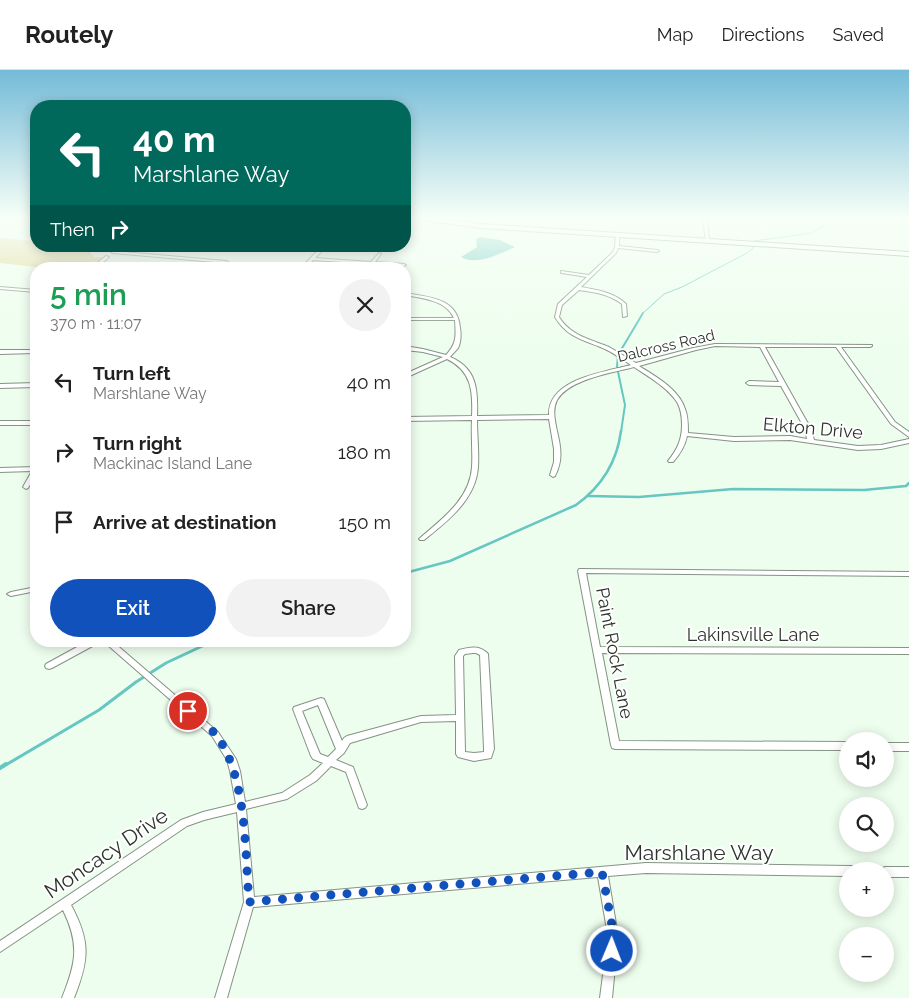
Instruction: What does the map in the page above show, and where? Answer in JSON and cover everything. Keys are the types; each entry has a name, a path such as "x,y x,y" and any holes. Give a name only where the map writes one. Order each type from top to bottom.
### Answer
{"street":[{"path":"604,262 558,309 558,317 561,324 573,334 615,353 665,387 678,400 683,408 685,434 682,447 671,461"},
{"path":"562,272 590,276"},
{"path":"577,288 605,293 616,298 624,304 625,316"},
{"path":"1,289 30,291"},
{"path":"411,295 430,298 445,304 455,312 457,344 455,350 446,358 411,373"},
{"path":"411,319 456,318"},
{"name":"Dalcross Road","path":"553,475 558,461 551,408 555,397 572,384 632,365 715,346 870,346"},
{"path":"762,346 808,429 811,441"},
{"path":"838,346 893,423 909,435"},
{"path":"411,349 439,354 460,365 471,378 474,417 475,463 472,485 453,513 422,539"},
{"path":"0,352 30,352"},
{"path":"749,383 784,384"},
{"path":"0,386 30,385"},
{"path":"411,419 551,417"},
{"path":"0,423 30,423"},
{"name":"Elkton Drive","path":"685,434 719,438 778,438 870,448 909,441"},
{"path":"0,470 30,469"},
{"path":"26,487 30,480"},
{"name":"Paint Rock Lane","path":"839,746 615,745 582,571 909,574"},
{"path":"10,594 30,589"},
{"path":"49,666 84,647"},
{"path":"114,647 215,734 231,759 241,807 249,902 221,998"},
{"path":"478,650 484,654 488,755 469,758 461,754 460,718 459,656 462,652 478,650"},
{"name":"Lakinsville Lane","path":"598,650 909,651"},
{"path":"341,750 321,702 297,709 316,756 350,770 362,805"},
{"name":"Moncacy Drive","path":"0,947 184,823 203,816 284,796 302,786 341,750 347,740 421,719 460,718"},
{"path":"894,747 909,747"},
{"name":"Marshlane Way","path":"249,902 646,868 839,871"},
{"path":"602,872 614,936 606,998"},
{"path":"894,872 909,872"},
{"path":"65,903 77,925 81,943 78,969 68,998"}],"shaded area":[{"path":"30,262 30,266 0,263"}],"waterway":[{"path":"643,313 664,294 682,287 729,262"},
{"path":"621,432 625,405 617,367 618,355 643,313"},
{"path":"411,571 450,561 576,505 593,490 606,473 616,453 621,431"},
{"path":"588,496 639,497 733,489 864,490 906,486 909,483"},
{"path":"4,766 99,710 136,682 166,663 200,647"},
{"path":"0,768 6,764"}],"route":[{"path":"188,711 215,734 231,759 235,771 241,807 249,902 602,872 614,936 612,951"}]}
